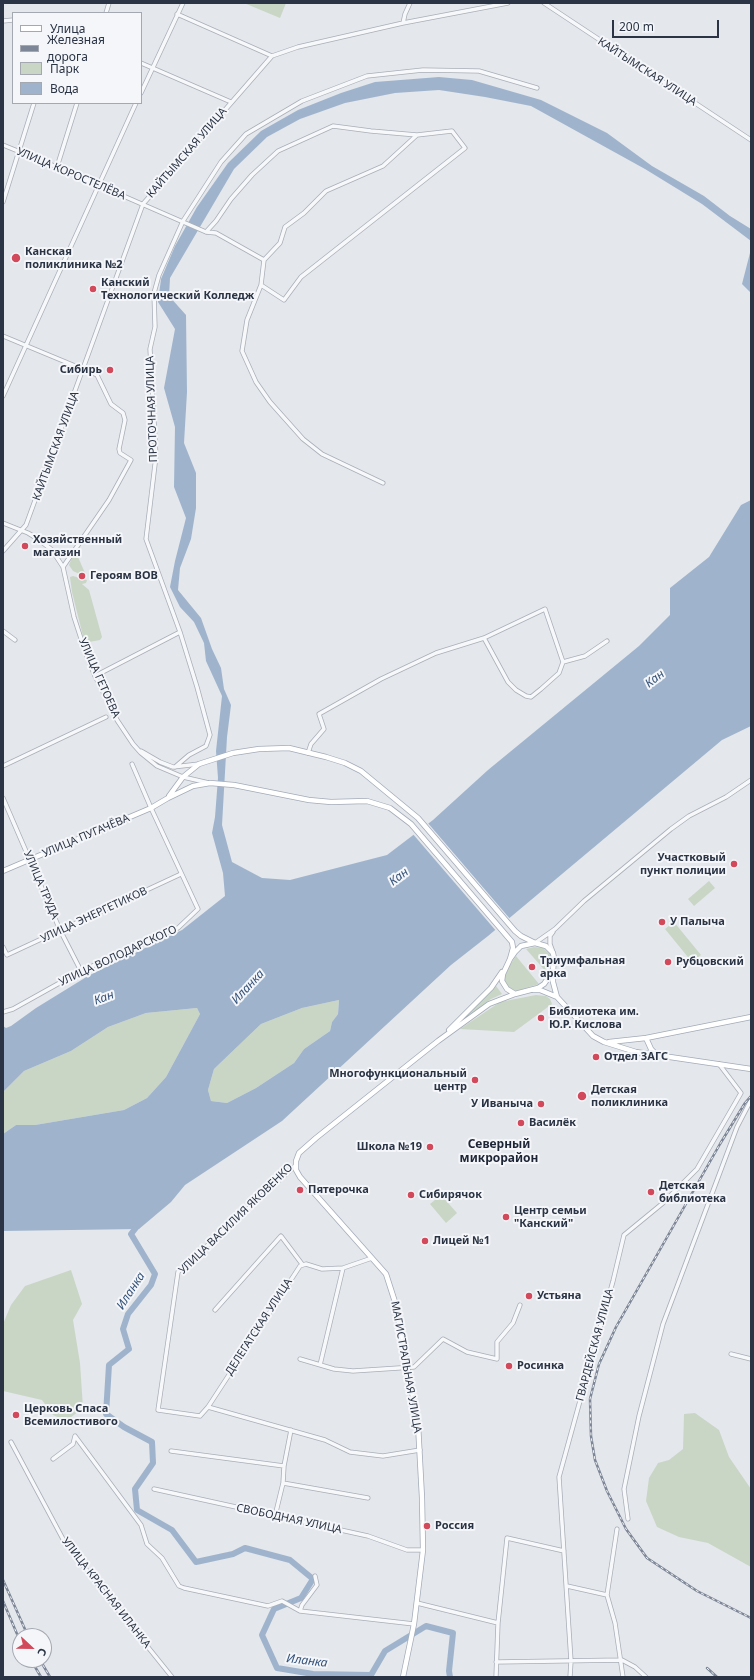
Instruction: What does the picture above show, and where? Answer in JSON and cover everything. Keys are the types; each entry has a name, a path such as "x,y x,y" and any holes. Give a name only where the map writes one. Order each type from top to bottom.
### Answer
{"main road":[{"path":"168,798 183,777 199,764 233,754 259,749 289,748 326,757 361,771 418,818 515,931 521,936 535,943 546,946 553,953 553,982 557,998"},
{"name":"УЛИЦА ПУГАЧЁВА","path":"3,871 150,808 193,786 210,783 234,785 309,800 331,802 367,800 390,808 411,824 512,942 513,948 510,958"},
{"path":"535,943 522,946 510,958 506,966 502,981 507,989 515,994 540,990 557,998 593,1036 604,1042 636,1052 751,1069"},
{"path":"438,1041 491,988 506,966"},
{"path":"533,990 544,984 553,971"},
{"name":"УЛИЦА ВАСИЛИЯ ЯКОВЕНКО","path":"295,1166 299,1153 316,1138 438,1041 489,1004 515,994"},
{"path":"604,1042 620,1042 646,1038 751,1017"},
{"path":"646,1038 657,1055"},
{"name":"МАГИСТРАЛЬНАЯ УЛИЦА","path":"295,1166 300,1177 386,1274 392,1289 418,1424 423,1550 417,1603 403,1677"}],"street":[{"path":"142,91 183,3"},
{"path":"403,23 410,3"},
{"path":"482,8 484,3"},
{"name":"КАЙТЫМСКАЯ УЛИЦА","path":"3,551 26,525 84,370 143,204 272,56 298,47 403,23 508,3"},
{"name":"КАЙТЫМСКАЯ УЛИЦА","path":"544,3 751,140"},
{"path":"178,14 272,56"},
{"path":"142,63 231,102"},
{"name":"ПРОТОЧНАЯ УЛИЦА","path":"175,767 189,755 206,746 210,735 198,686 146,540 156,456 150,349 155,327 154,293 159,275 183,221 221,162 246,134 302,102 367,76 423,70 479,71 537,88"},
{"path":"3,202 34,104"},
{"path":"57,167 77,104"},
{"path":"3,396 136,104"},
{"path":"206,232 216,221 231,199 252,175 278,151 333,126 371,132 417,135 452,131 465,148 301,277 284,300 261,285"},
{"path":"383,483 322,454 304,439 270,402 256,382 242,351 247,320 261,285 264,260 280,243 285,227 304,213 326,191 383,166 417,135"},
{"name":"УЛИЦА КОРОСТЕЛЁВА","path":"3,145 206,232 216,233 264,260"},
{"path":"3,336 97,375 112,404 123,413 125,424 119,450 120,453 131,460 109,500 63,567"},
{"name":"УЛИЦА ГЕТОЕВА","path":"3,523 38,539 52,550 63,567 74,618 95,676 123,730 135,747"},
{"path":"308,753 311,744 324,729 319,714 381,678 436,653 484,638 545,609 544,612 563,662 559,673 531,697 526,696 516,690 508,682 484,638"},
{"path":"3,630 15,640"},
{"path":"95,676 180,632"},
{"path":"563,662 585,656 606,641"},
{"path":"3,766 106,717"},
{"path":"135,747 160,762 175,767 199,764"},
{"path":"135,747 157,766 183,777 210,783"},
{"path":"132,764 150,808 182,874"},
{"path":"535,943 554,929 584,901 672,828 689,816 726,797 751,780"},
{"name":"УЛИЦА ТРУДА","path":"3,798 60,930 81,971"},
{"name":"УЛИЦА ВОЛОДАРСКОГО","path":"3,1012 13,1009 81,971 178,928 198,909 182,874"},
{"name":"УЛИЦА ЭНЕРГЕТИКОВ","path":"3,947 6,955 182,874"},
{"path":"553,953 550,936 554,929"},
{"name":"ГВАРДЕЙСКАЯ УЛИЦА","path":"570,1677 571,1661 567,1586 559,1477 613,1281 624,1235 663,1203 697,1170 741,1093 719,1064"},
{"path":"628,1519 624,1489 638,1416 663,1324 737,1127 751,1100"},
{"name":"УЛИЦА ВАСИЛИЯ ЯКОВЕНКО","path":"208,1407 200,1416 158,1410 178,1272 295,1166"},
{"path":"215,1310 281,1236 302,1264 322,1269 343,1268 372,1258"},
{"name":"ДЕЛЕГАТСКАЯ УЛИЦА","path":"208,1407 302,1264"},
{"path":"320,1365 343,1268"},
{"path":"300,1359 334,1369 353,1371 408,1368 414,1367 443,1339 467,1352 496,1359 496,1342 513,1323 520,1306"},
{"path":"731,1354 751,1359"},
{"path":"208,1407 325,1440 350,1452 383,1456 420,1450"},
{"path":"275,1516 283,1483 284,1466 291,1430"},
{"path":"52,1459 73,1444 76,1436 141,1525 148,1544 162,1558 179,1586 268,1606 278,1602 286,1602 300,1611 413,1626"},
{"name":"УЛИЦА КРАСНАЯ ИЛАНКА","path":"11,1442 64,1541 172,1677"},
{"path":"171,1451 284,1466"},
{"path":"283,1483 368,1498"},
{"name":"СВОБОДНАЯ УЛИЦА","path":"154,1490 368,1536 407,1550 423,1550"},
{"path":"617,1529 607,1595 615,1623 622,1660 623,1677"},
{"path":"496,1677 498,1623 507,1538 564,1551"},
{"path":"300,1611 302,1605 317,1585 315,1576"},
{"path":"567,1586 607,1595"},
{"path":"417,1603 498,1623"},
{"path":"496,1662 622,1660 635,1667 646,1677"}],"green space":[{"path":"244,3 286,3 280,18"},
{"path":"78,557 85,573 82,575 73,571 69,565 72,558"},
{"path":"73,576 87,580 86,583 82,584 89,590 102,637 100,640 89,642 84,640 72,592 70,577"},
{"path":"709,881 715,888 694,906 688,899"},
{"path":"674,922 701,955 692,962 665,929"},
{"path":"534,947 543,948 550,954 552,959 548,974 526,949"},
{"path":"516,956 539,984 516,991 508,987 504,981 506,971"},
{"path":"496,986 502,994 491,999 449,1031"},
{"path":"536,995 546,996 550,999 552,1004 514,1032 460,1029 500,1002"},
{"path":"339,1000 338,1014 332,1022 330,1031 304,1049 294,1063 256,1088 227,1103 211,1101 208,1090 214,1069 261,1024 302,1008"},
{"path":"197,1008 200,1014 166,1077 147,1098 124,1110 35,1125 16,1125 3,1134 3,1092 24,1071 71,1051 108,1027 146,1013"},
{"path":"441,1195 457,1213 446,1223 430,1204"},
{"path":"71,1270 82,1304 73,1320 80,1363 83,1408 66,1421 53,1415 42,1400 3,1391 3,1324 11,1305 25,1286"},
{"path":"695,1413 719,1430 729,1457 751,1489 751,1567 708,1543 679,1537 657,1527 646,1501 649,1478 658,1463 669,1460 683,1449 684,1414"}],"water":[{"name":"Кан","path":"439,77 472,80 541,100 607,133 652,166 704,196 730,216 751,229 751,241 702,204 645,169 531,106 439,90 395,93 345,103 300,119 267,137 234,169 170,278 169,296 186,315 187,392 184,443 196,473 196,508 191,539 180,568 178,590 201,618 212,649 221,668 224,689 231,705 227,737 222,825 232,862 262,878 290,880 387,855 433,820 488,770 639,646 670,615 670,588 709,557 741,505 751,500 751,726 722,740 488,936 451,965 282,1121 185,1185 171,1202 139,1229 3,1231 3,1134 16,1125 35,1125 124,1110 147,1098 166,1077 200,1014 197,1008 146,1013 108,1027 71,1051 24,1071 3,1092 3,1026 6,1028 11,1026 36,1008 88,976 182,930 225,896 223,873 212,833 215,817 218,778 216,751 222,696 206,661 204,643 194,622 180,607 170,587 186,518 174,487 175,427 164,388 175,329 158,302 161,279 175,246 197,207 228,163 261,131 298,110 341,93 375,82","holes":["339,1000 338,1014 332,1022 330,1031 304,1049 294,1063 256,1088 227,1103 211,1101 208,1090 214,1069 261,1024 302,1008"]},
{"path":"751,249 751,293 742,284"}],"pier":[{"path":"427,822 511,920 497,932 412,833"}],"waterway":[{"name":"Иланка","path":"139,1224 131,1234 155,1274 151,1285 128,1314 123,1329 129,1349 109,1365 106,1414 124,1427 152,1442 153,1463 135,1489 137,1510 172,1530 196,1562 233,1554 245,1548 290,1560 313,1579 301,1598 274,1609 262,1635 277,1668 313,1674 371,1675 385,1651 426,1626 453,1633 449,1671 450,1677"}],"railway":[{"path":"751,1096 745,1103 720,1144 616,1327 599,1364 590,1399 591,1436 595,1460 607,1491 626,1529 647,1558 697,1591 751,1618"},
{"path":"3,1580 24,1628"},
{"path":"3,1601 14,1628"},
{"path":"36,1668 41,1677"},
{"path":"45,1668 50,1677"},
{"path":"707,1668 717,1677"}],"place":[{"name":"Канская поликлиника №2","path":"16,258"},
{"name":"Канский Технологический Колледж","path":"93,289"},
{"name":"Сибирь","path":"110,370"},
{"name":"Хозяйственный магазин","path":"25,546"},
{"name":"Героям ВОВ","path":"82,576"},
{"name":"Участковый пункт полиции","path":"734,864"},
{"name":"У Палыча","path":"662,922"},
{"name":"Рубцовский","path":"668,962"},
{"name":"Триумфальная арка","path":"532,967"},
{"name":"Библиотека им. Ю.Р. Кислова","path":"541,1018"},
{"name":"Отдел ЗАГС","path":"596,1057"},
{"name":"Многофункциональный центр","path":"475,1080"},
{"name":"Детская поликлиника","path":"582,1096"},
{"name":"У Иваныча","path":"541,1104"},
{"name":"Василёк","path":"521,1123"},
{"name":"Школа №19","path":"430,1147"},
{"name":"Пятерочка","path":"300,1190"},
{"name":"Детская библиотека","path":"651,1192"},
{"name":"Сибирячок","path":"411,1195"},
{"name":"Центр семьи \"Канский\"","path":"506,1217"},
{"name":"Лицей №1","path":"425,1241"},
{"name":"Устьяна","path":"529,1296"},
{"name":"Росинка","path":"509,1366"},
{"name":"Церковь Спаса Всемилостивого","path":"16,1415"},
{"name":"Россия","path":"427,1526"}],"district":[{"name":"Северный микрорайон","path":"499,1152"}]}
